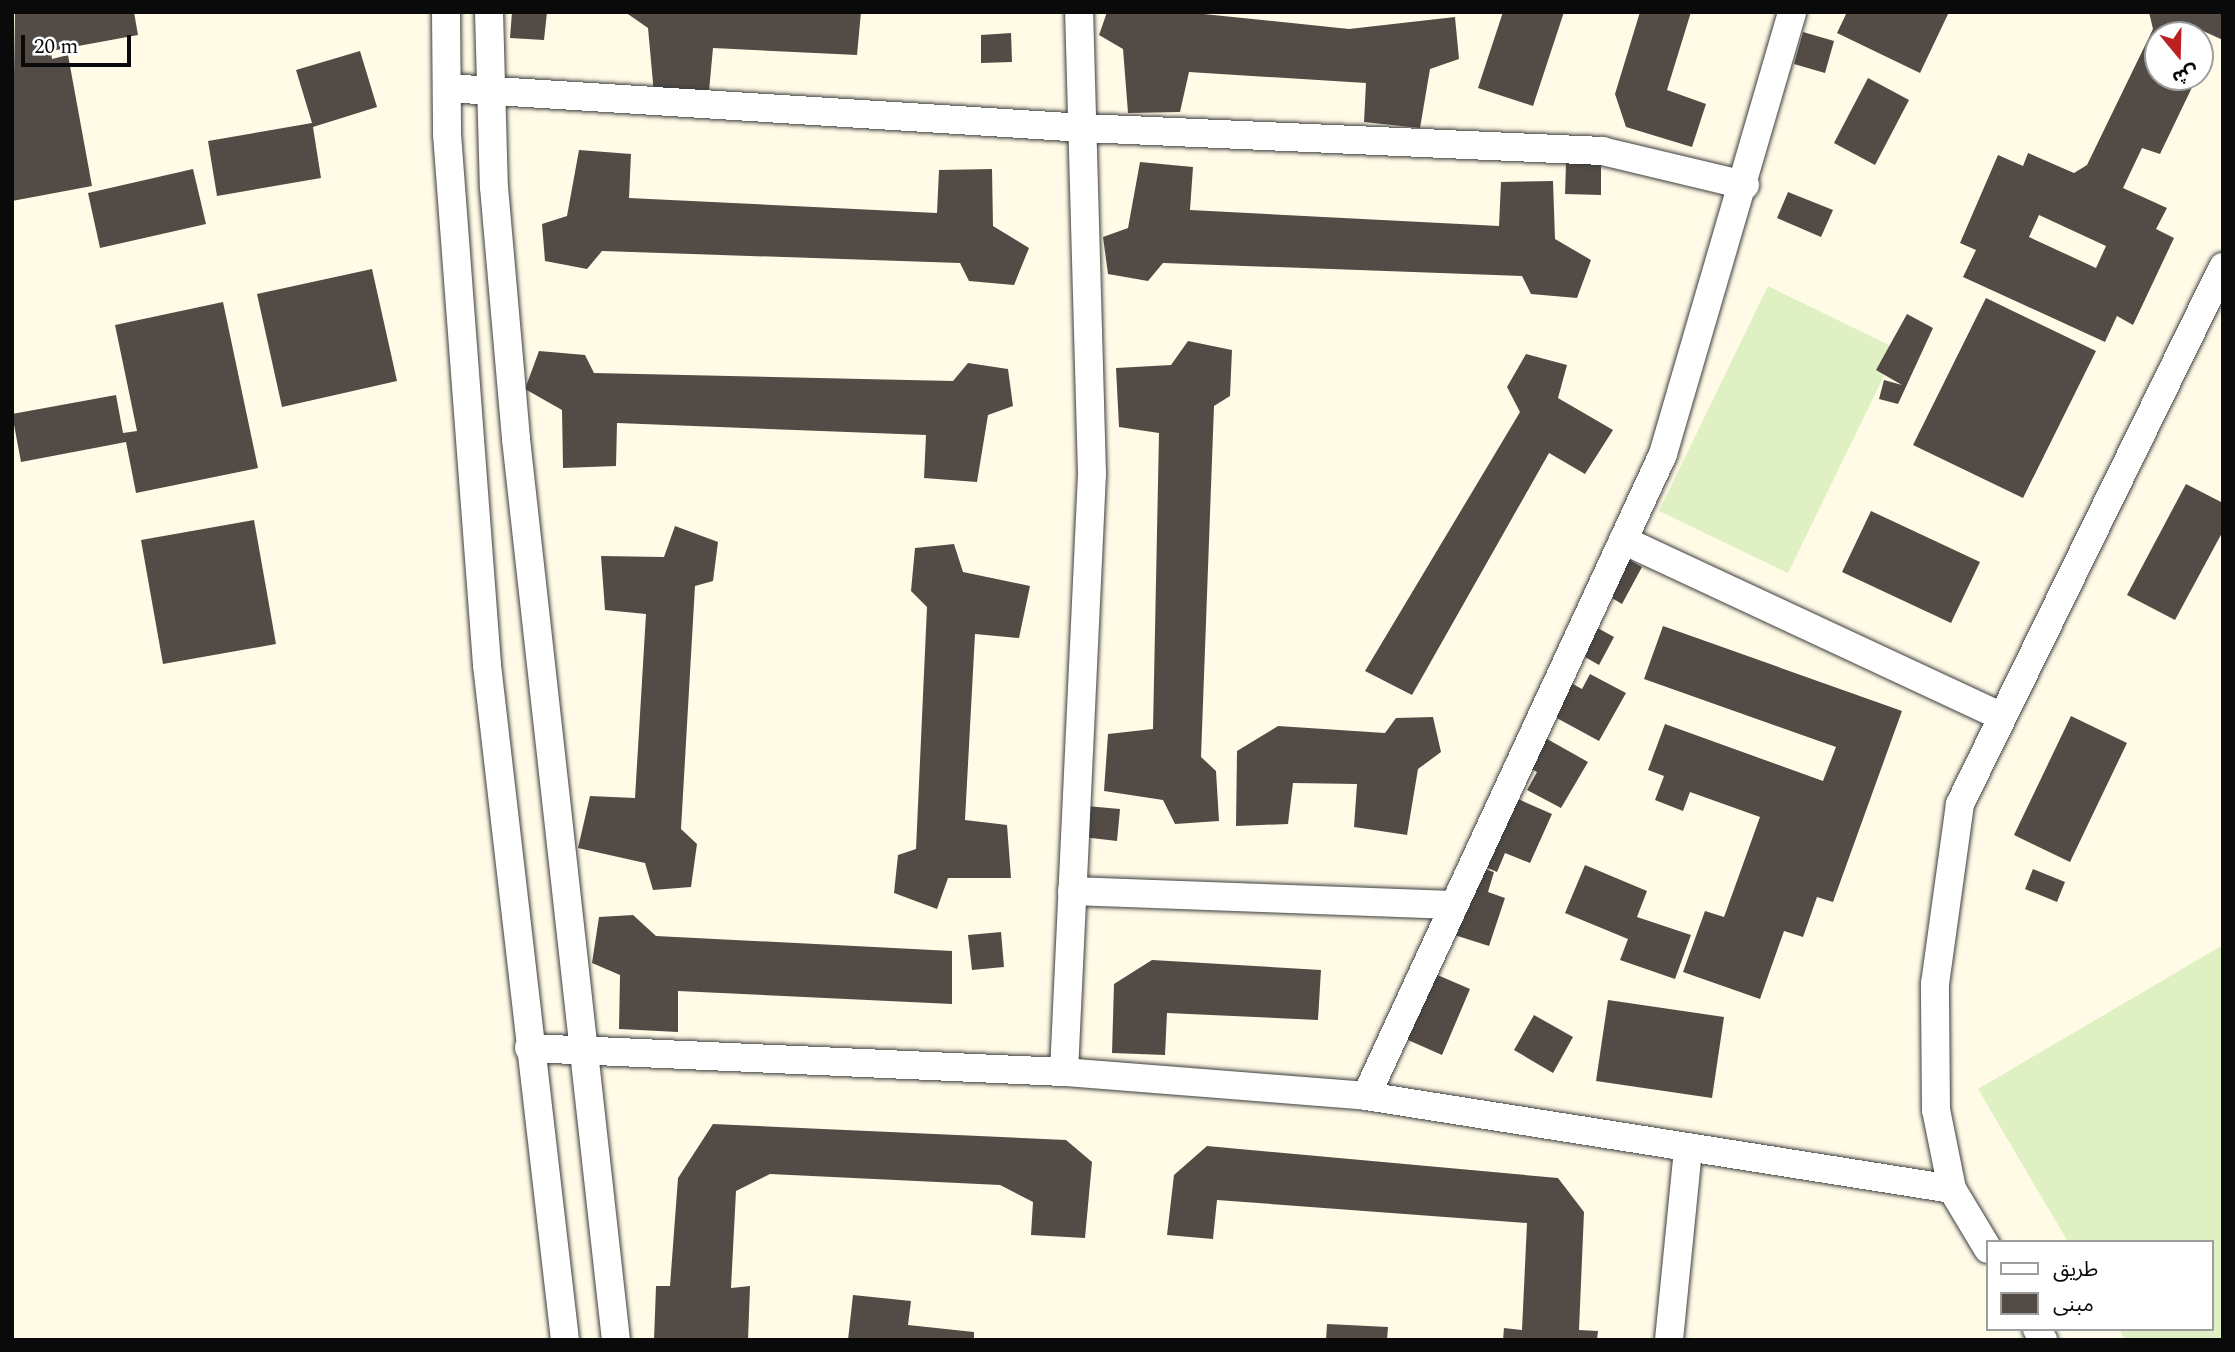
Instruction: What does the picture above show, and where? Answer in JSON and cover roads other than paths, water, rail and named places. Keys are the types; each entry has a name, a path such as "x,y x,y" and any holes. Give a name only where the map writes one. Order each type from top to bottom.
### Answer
{"street":[{"path":"446,12 447,88 487,665 529,1048 565,1340"},
{"path":"489,12 491,93 534,623 616,1340"},
{"path":"1064,1072 1092,474 1079,12"},
{"path":"1366,1096 1662,454 1745,185 1791,12"},
{"path":"447,88 491,93 1084,128 1602,150 1745,185"},
{"path":"1986,1246 1952,1189 1936,1110 1940,932 1960,804 1998,715 2223,267"},
{"path":"1623,540 1998,715"},
{"path":"1072,891 1453,905"},
{"path":"529,1048 1064,1072 1366,1096 1688,1150 1952,1189"},
{"path":"1669,1340 1688,1150"}]}
